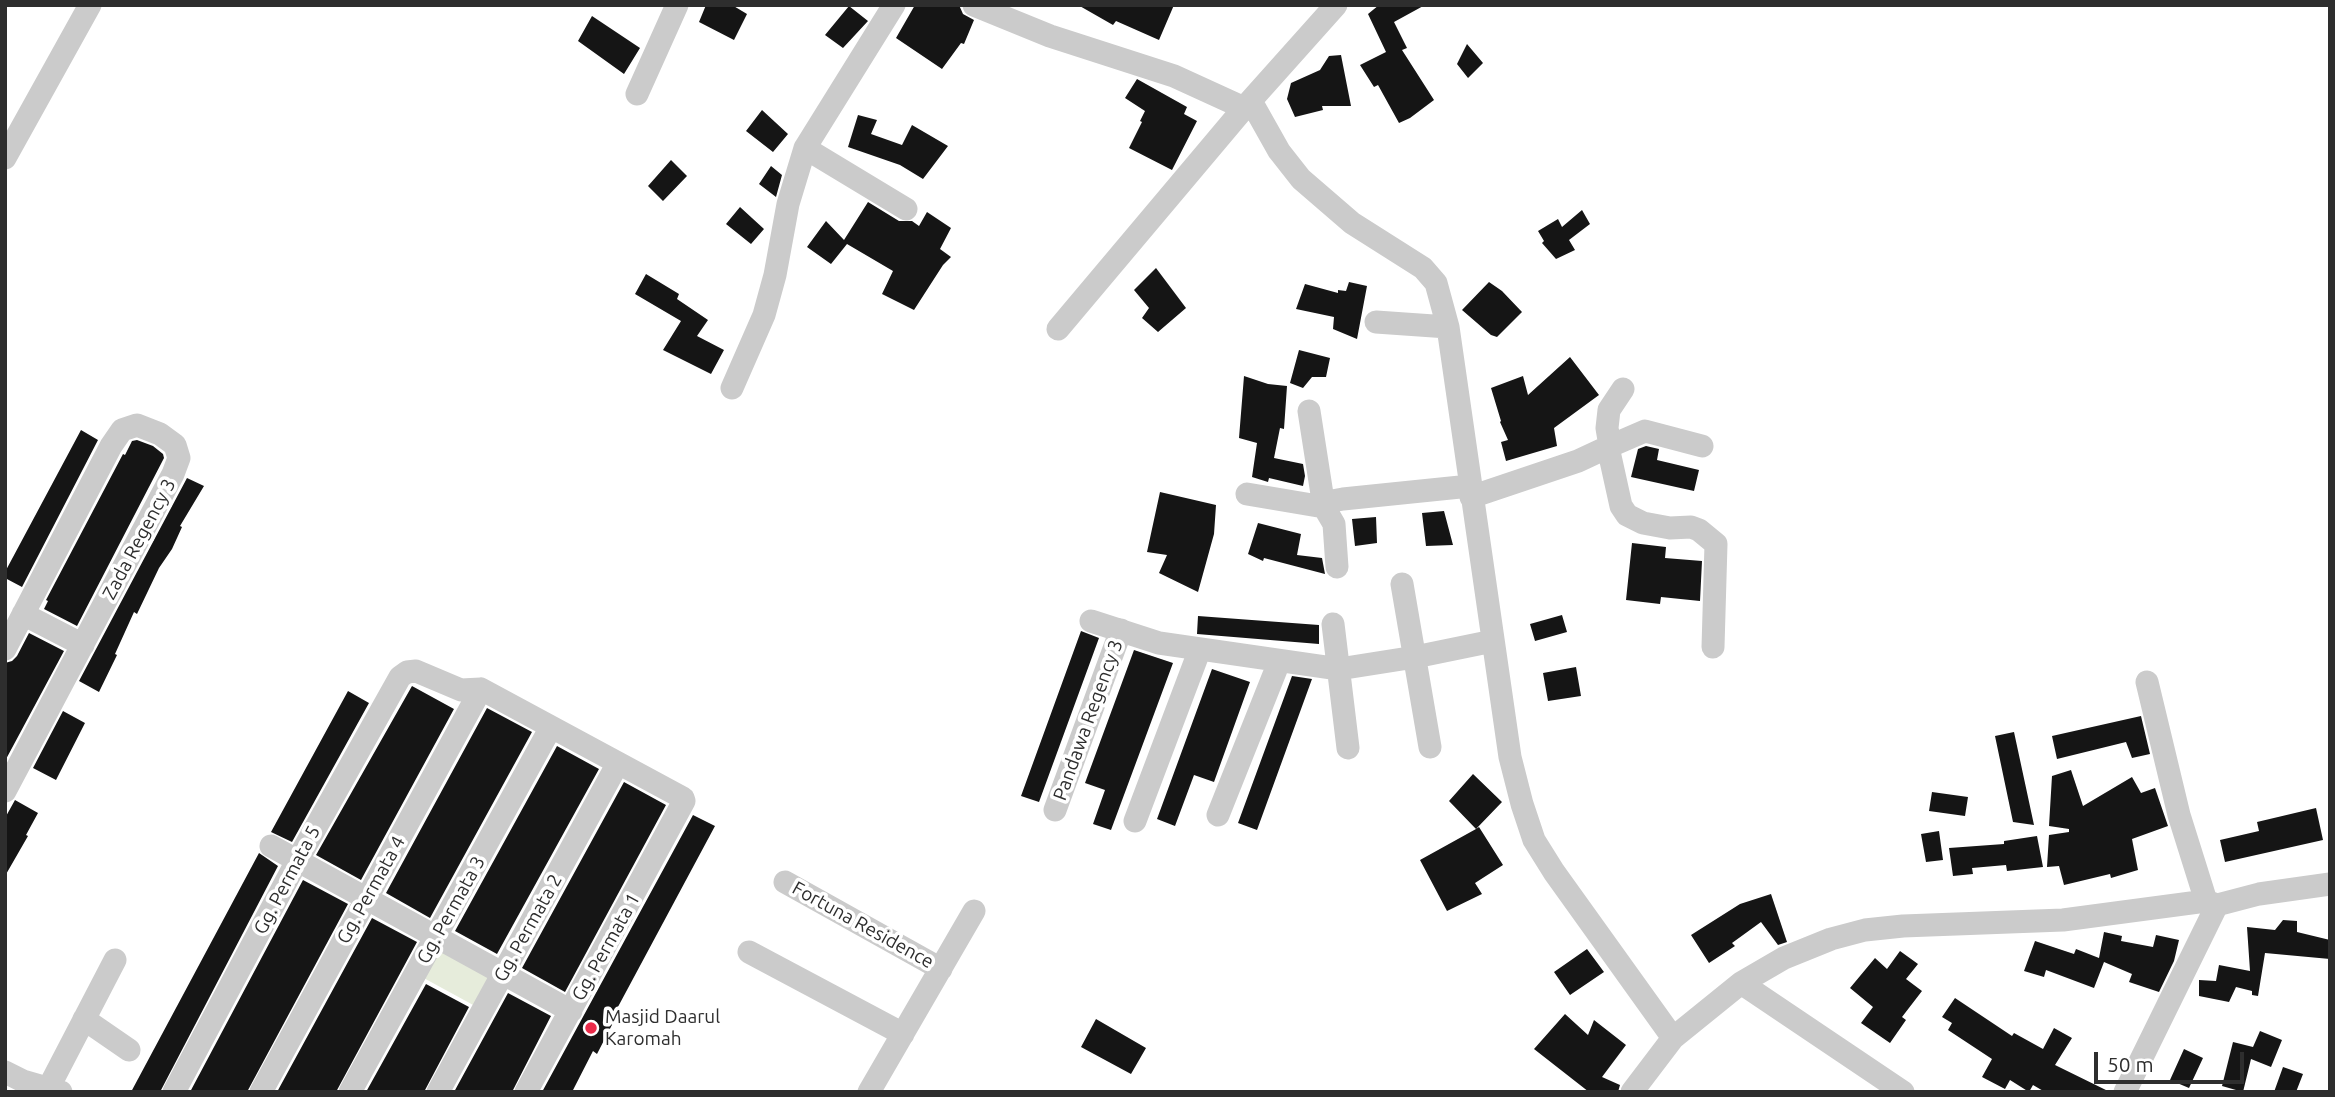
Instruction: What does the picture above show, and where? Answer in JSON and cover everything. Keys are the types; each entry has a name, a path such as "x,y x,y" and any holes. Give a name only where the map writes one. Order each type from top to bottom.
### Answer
{"street":[{"path":"5,158 90,5"},
{"path":"637,94 677,5"},
{"path":"732,388 764,315 775,275 788,204 805,148 894,5"},
{"path":"974,5 1049,36 1174,76 1248,105 1279,152 1301,179 1352,223 1423,268 1436,283 1448,327 1510,757 1534,840 1585,917 1673,1038"},
{"path":"1058,329 1336,5"},
{"path":"805,148 906,209"},
{"path":"1376,322 1448,327"},
{"path":"1623,389 1609,410 1607,428 1621,506 1627,515 1643,523 1670,528 1691,527 1716,544 1713,647"},
{"path":"1309,411 1324,507 1334,524 1338,567"},
{"name":"Zada Regency 3","path":"5,649 111,446 122,430 137,425 160,434 175,445 179,458 173,474 5,791"},
{"path":"1247,494 1324,507 1332,501 1343,499 1470,491 1578,461 1645,431 1702,446"},
{"path":"1402,584 1430,747"},
{"path":"23,614 83,645"},
{"name":"Pandawa Regency 3","path":"1091,621 1159,643 1339,669 1493,641"},
{"path":"1333,624 1348,748"},
{"name":"Pandawa Regency 3","path":"1055,810 1121,630"},
{"path":"1135,821 1200,649"},
{"path":"1218,815 1279,662"},
{"name":"Gg. Permata 5","path":"174,1092 297,861 400,677 415,671 461,690 481,689"},
{"path":"2125,1092 2211,903 2179,815 2147,682"},
{"path":"481,689 618,763"},
{"name":"Gg. Permata 4","path":"261,1092 481,689"},
{"name":"Gg. Permata 3","path":"351,1092 551,727"},
{"name":"Gg. Permata 1","path":"526,1092 684,801 683,798 618,763"},
{"name":"Gg. Permata 2","path":"438,1092 618,763"},
{"path":"271,846 571,1011"},
{"name":"Fortuna Residence","path":"785,882 941,968"},
{"path":"1632,1092 1673,1038 1741,983 1784,958 1831,939 1865,930 1903,926 2063,920 2211,903 2330,884"},
{"path":"869,1092 974,911"},
{"path":"748,952 903,1034"},
{"path":"5,1072 23,1081 55,1089 84,1019 115,960"},
{"path":"1741,983 1903,1092"},
{"path":"84,1019 129,1049"}],"green space":[{"path":"435,947 490,976 475,1006 420,976"}],"building":[{"path":"706,5 732,5 747,14 734,40 699,22"},
{"path":"915,5 959,5 963,14 974,20 964,44 961,43 942,69 896,38"},
{"path":"1078,5 1174,5 1159,40 1116,21 1113,25"},
{"path":"1379,5 1425,5 1394,22 1407,48 1402,50 1434,100 1399,123 1378,85 1374,87 1360,65 1386,52 1368,14"},
{"path":"849,6 868,21 843,48 825,35"},
{"path":"592,16 640,48 624,74 578,41"},
{"path":"1467,44 1483,63 1468,78 1457,64"},
{"path":"1341,55 1351,106 1322,106 1323,110 1295,117 1287,99 1291,83 1320,70 1329,56"},
{"path":"1137,79 1187,107 1184,114 1197,121 1172,170 1129,148 1145,111 1125,98"},
{"path":"762,110 788,134 773,152 746,131"},
{"path":"858,115 877,120 871,134 902,145 912,125 948,146 923,179 900,165 848,147"},
{"path":"671,160 687,176 663,201 648,186"},
{"path":"771,166 782,175 776,197 759,184"},
{"path":"868,202 899,221 912,221 919,226 927,212 951,228 940,249 951,257 914,310 882,294 893,271 847,244 831,264 807,247 826,221 844,240"},
{"path":"740,207 764,229 751,244 726,224"},
{"path":"1582,210 1590,224 1569,240 1575,250 1556,259 1542,243 1544,241 1538,231 1558,219 1562,227"},
{"path":"1156,268 1186,308 1158,332 1142,318 1149,308 1134,290"},
{"path":"646,274 679,294 677,299 708,320 697,336 724,350 711,374 663,350 681,321 635,294"},
{"path":"1349,282 1367,286 1357,339 1333,329 1334,317 1296,309 1305,284 1338,293 1338,290 1346,291"},
{"path":"1489,282 1522,312 1497,337 1462,310"},
{"path":"1299,350 1330,358 1326,377 1312,377 1303,388 1290,383"},
{"path":"1570,357 1599,395 1554,428 1557,446 1506,461 1501,442 1508,440 1491,388 1523,376 1528,395"},
{"path":"1244,376 1268,384 1287,386 1284,429 1280,428 1274,458 1303,464 1303,486 1269,478 1268,482 1252,477 1257,443 1239,438"},
{"path":"81,430 98,440 22,587 5,578 5,572"},
{"path":"137,440 153,446 164,458 77,626 44,609 48,601 46,600 123,454 125,455 132,441"},
{"path":"1646,446 1659,449 1657,460 1699,470 1694,491 1631,477 1638,449"},
{"path":"187,478 204,486 180,526 182,527 172,549 159,568 137,614 134,612 99,692 79,681"},
{"path":"1160,492 1216,505 1214,534 1198,592 1159,573 1167,555 1147,552"},
{"path":"1444,511 1453,545 1426,546 1422,513"},
{"path":"1376,517 1377,543 1355,546 1352,519"},
{"path":"1258,523 1301,534 1297,555 1322,558 1325,574 1264,558 1263,561 1248,554"},
{"path":"1632,543 1666,547 1665,558 1702,561 1700,601 1661,597 1660,604 1626,600"},
{"path":"1562,615 1567,632 1535,641 1530,624"},
{"path":"1198,616 1319,625 1319,644 1197,634"},
{"path":"1081,631 1099,638 1039,802 1021,796"},
{"path":"29,633 64,651 5,761 5,663 17,656"},
{"path":"1134,650 1173,663 1111,830 1093,824 1105,790 1085,783"},
{"path":"1576,667 1581,696 1548,701 1543,673"},
{"path":"1212,669 1250,682 1214,782 1194,775 1175,826 1157,819"},
{"path":"1292,676 1312,679 1257,830 1238,823"},
{"path":"412,686 454,709 361,880 316,855"},
{"path":"348,691 369,703 292,842 271,832"},
{"path":"487,708 532,732 430,918 386,893"},
{"path":"63,711 85,723 56,780 33,768"},
{"path":"2141,716 2150,754 2132,758 2126,742 2057,759 2052,736"},
{"path":"2014,732 2034,825 2013,822 1995,736"},
{"path":"557,746 599,769 497,954 455,931"},
{"path":"2071,770 2083,806 2132,777 2141,793 2155,788 2168,826 2132,839 2138,870 2111,878 2110,874 2064,885 2059,866 2047,867 2049,835 2069,832 2069,829 2049,826 2052,776"},
{"path":"1473,774 1502,802 1476,829 1449,801"},
{"path":"624,782 666,805 565,992 522,968"},
{"path":"1932,792 1968,797 1965,816 1929,811"},
{"path":"15,800 38,813 5,876 5,818"},
{"path":"2316,808 2323,840 2225,862 2220,840 2259,831 2257,822"},
{"path":"693,815 715,826 612,1018 615,1019 597,1054 593,1051 572,1092 542,1092"},
{"path":"1479,827 1503,865 1475,883 1482,894 1447,911 1420,860"},
{"path":"1939,831 1943,860 1926,862 1921,834"},
{"path":"2037,836 2043,867 2007,871 2006,865 1972,868 1973,874 1953,876 1949,848 2004,844 2004,841"},
{"path":"259,853 278,866 160,1092 131,1092"},
{"path":"303,880 348,904 247,1092 190,1092"},
{"path":"1771,894 1787,942 1778,945 1761,922 1732,943 1735,946 1709,963 1691,935 1740,904"},
{"path":"372,918 417,942 336,1092 277,1092"},
{"path":"2283,920 2297,921 2297,932 2330,940 2330,959 2265,953 2258,996 2252,995 2252,991 2236,987 2229,1002 2199,996 2199,980 2216,981 2219,965 2250,971 2247,927 2275,930"},
{"path":"2104,932 2122,936 2121,941 2153,947 2156,935 2179,940 2174,961 2159,992 2129,982 2132,974 2104,962 2094,988 2046,970 2044,977 2024,971 2035,941 2074,954 2076,949 2099,958"},
{"path":"1587,949 1604,972 1570,995 1554,972"},
{"path":"1900,951 1918,964 1906,979 1922,991 1902,1017 1906,1020 1890,1043 1861,1023 1873,1007 1850,988 1875,958 1887,969"},
{"path":"426,984 469,1007 424,1092 366,1092"},
{"path":"508,993 551,1016 512,1092 454,1092"},
{"path":"1955,998 2012,1036 2014,1033 2043,1049 2054,1028 2072,1038 2055,1065 2110,1092 2045,1092 2033,1085 2029,1092 2010,1080 2005,1089 1982,1077 1992,1059 1948,1030 1952,1023 1942,1017"},
{"path":"1565,1014 1588,1035 1594,1020 1626,1045 1602,1077 1620,1085 1618,1092 1589,1092 1534,1049"},
{"path":"1096,1019 1146,1048 1131,1074 1081,1047"},
{"path":"2260,1031 2282,1040 2271,1067 2251,1059 2243,1092 2222,1086 2233,1042 2253,1047"},
{"path":"2184,1049 2203,1058 2189,1088 2170,1080"},
{"path":"2283,1067 2303,1074 2296,1092 2274,1092"}],"place":[{"name":"Masjid Daarul Karomah","path":"591,1028"}]}
